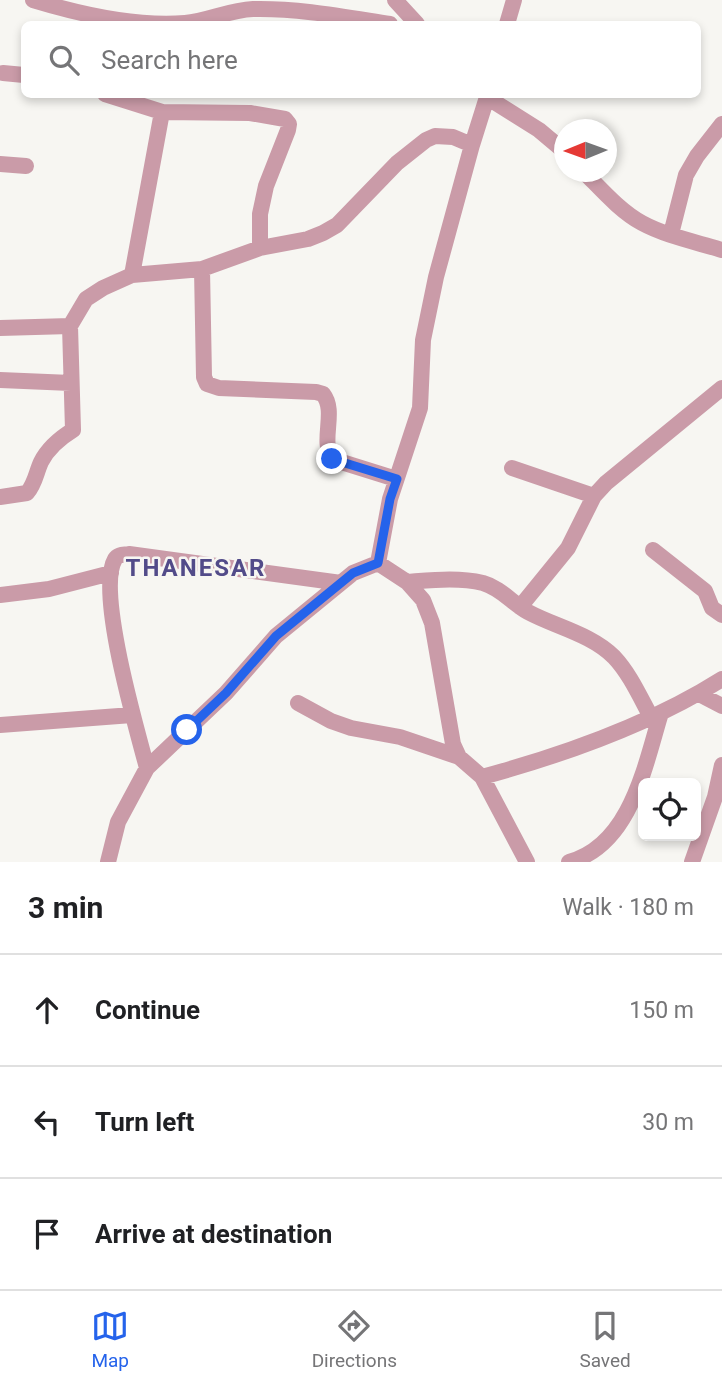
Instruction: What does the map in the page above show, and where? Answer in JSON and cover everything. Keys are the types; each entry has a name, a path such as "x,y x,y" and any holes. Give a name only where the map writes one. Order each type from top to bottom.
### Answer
{"street":[{"path":"33,0 72,17 124,21"},
{"path":"395,0 414,21"},
{"path":"508,21 514,0"},
{"path":"193,21 254,9 297,11 369,21"},
{"path":"3,73 21,75"},
{"path":"118,98 162,112 250,113 279,117 289,124 266,186 260,214 260,248"},
{"path":"378,563 390,499 420,408 423,340 436,277 487,98"},
{"path":"491,98 554,143"},
{"path":"132,275 162,112"},
{"path":"671,234 686,175 722,124"},
{"path":"0,496 27,493 32,488 46,453 73,430 70,326 86,299 132,275 202,269 260,248 307,239 337,225 397,163 426,140 443,135 472,145"},
{"path":"0,164 26,166"},
{"path":"594,182 622,209 642,223 722,250"},
{"path":"202,269 204,377 207,384 219,388 323,394 328,405 327,446 332,459 397,479"},
{"path":"0,328 70,326"},
{"path":"0,380 71,383"},
{"path":"520,607 568,548 594,496 606,482 716,394 722,410"},
{"path":"512,468 594,496"},
{"path":"653,550 705,591 712,608 722,615"},
{"path":"147,768 116,642 111,573 115,559 129,554 341,583"},
{"path":"378,563 407,582 423,600 432,623 448,728 459,757"},
{"path":"108,862 118,822 147,768 226,693 276,636 353,573 378,563"},
{"path":"0,595 49,590 111,573"},
{"path":"407,582 467,580 487,584 520,607 578,634 614,657 656,715 640,781 627,810 609,838 594,852 569,862"},
{"path":"482,777 546,758 656,715 699,694 722,679"},
{"path":"699,694 722,706"},
{"path":"298,704 351,728 400,737 459,757 482,777 527,862"},
{"path":"0,725 132,715"},
{"path":"692,862 715,797 722,765"}],"district":[{"name":"THANESAR","path":"196,568"}],"route":[{"path":"187,730 226,693 276,636 353,573 378,563 390,499 397,479 332,459"}]}
